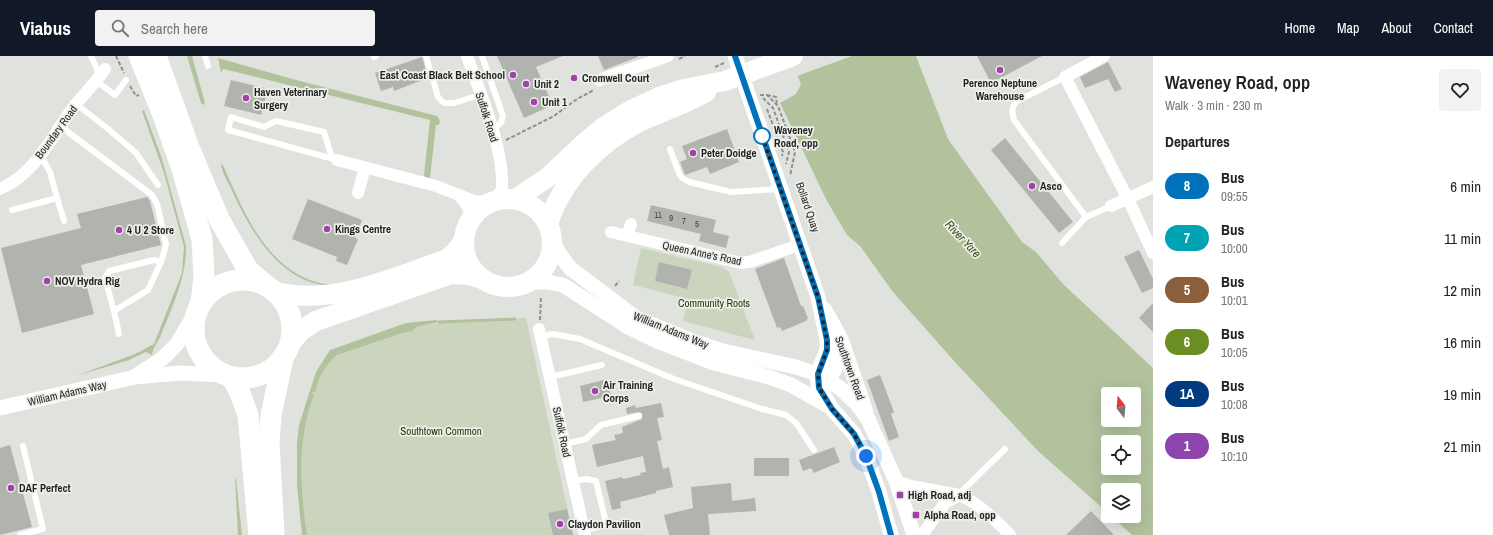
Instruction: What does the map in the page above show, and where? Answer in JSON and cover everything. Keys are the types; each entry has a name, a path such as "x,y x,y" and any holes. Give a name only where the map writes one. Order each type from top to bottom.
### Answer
{"highway":[{"path":"139,56 163,115 177,155 202,239 204,277 199,307 193,324 197,349 204,360 213,369 228,376 246,378 260,375 273,368 286,352"},
{"path":"156,56 191,152 219,219 248,270 285,303 291,317 292,331 271,416 269,442 274,535"},
{"path":"199,307 211,291 223,283 238,280 252,280 271,289"},
{"path":"228,376 240,393 248,415 259,535"}],"main road":[{"path":"286,352 302,330 331,315 451,274 469,275 482,279 493,285 506,287 520,286 535,289 540,273 547,264 552,252 550,232 561,192 573,176 611,140 638,123 690,101 725,81 776,62"},
{"path":"515,199 547,178 592,136 631,110 659,97 684,89 725,81"},
{"path":"271,289 289,295 331,295 359,289 445,260 452,257 458,249 464,239 470,220 482,207 492,201 515,199 535,207 550,232"},
{"path":"464,239 465,254 471,268 482,279"}],"street":[{"name":"Suffolk Road","path":"467,56 492,130 500,166 502,188 499,196 492,201"},
{"name":"Southtown Road","path":"735,56 785,185 799,245 818,297 841,339 868,418"},
{"path":"1104,56 1065,77 1128,198 1153,253"},
{"path":"599,82 665,57"},
{"name":"Boundary Road","path":"0,189 18,178 41,156 76,104 100,76"},
{"path":"335,159 436,186 474,201 492,201"},
{"path":"358,193 365,168"},
{"path":"1111,206 1153,187"},
{"path":"458,194 469,208 470,220"},
{"path":"627,236 631,224"},
{"name":"William Adams Way","path":"550,232 559,253 570,268 636,318 690,340 723,351 796,367 821,380"},
{"name":"Queen Anne's Road","path":"611,232 741,263 749,262 799,245"},
{"name":"William Adams Way","path":"535,289 547,282 563,285 628,327 686,354 791,385 832,409"},
{"name":"Southtown Road","path":"818,297 827,340 827,350 821,380"},
{"name":"William Adams Way","path":"135,377 162,359 177,344 199,307"},
{"path":"821,380 832,375 838,358 837,347 828,316"},
{"name":"Suffolk Road","path":"540,332 584,533"},
{"name":"William Adams Way","path":"0,408 135,377 180,373 228,376"},
{"name":"William Adams Way","path":"791,385 821,380"},
{"path":"821,380 832,409 854,434 866,456 879,492 891,535"},
{"path":"821,380 849,397 868,418 896,481 914,535"},
{"path":"896,481 911,486 960,496 977,504 1010,535"},
{"path":"922,535 945,503 960,496"}],"lane":[{"path":"91,56 100,76 115,95 126,80"},
{"path":"205,56 208,66"},
{"path":"426,56 438,97 444,104 454,103 480,95"},
{"path":"482,56 503,116 501,123 492,130"},
{"path":"1065,77 1017,100 1013,105 1012,112 1014,120 1020,129 1086,217"},
{"path":"76,104 136,153 158,185"},
{"path":"231,117 264,127 276,121 324,132 335,159 228,130 231,117"},
{"path":"60,126 152,195 157,204 166,245 161,262 148,290 114,311"},
{"path":"261,139 264,127"},
{"path":"670,149 679,173 689,182 731,192 785,185"},
{"path":"41,156 50,172 64,221"},
{"path":"12,210 57,198"},
{"path":"1062,243 1086,217 1111,206"},
{"path":"119,334 105,278 109,271 154,260 161,262"},
{"path":"540,332 580,339 674,379 762,409 786,415 796,423 814,450"},
{"path":"550,377 602,365"},
{"path":"565,444 586,439 601,425 639,416"},
{"path":"20,535 43,528 23,446"},
{"path":"960,496 962,492 1005,449"},
{"path":"573,481 587,479 596,481 605,519 602,526 584,533"}],"path":[{"path":"503,142 554,116 599,82"},
{"name":"Bollard Quay","path":"784,169 789,152 773,108 759,94 767,95 778,106 794,152 785,185"},
{"path":"615,286 619,281"},
{"path":"535,289 540,332"}],"green space":[{"name":"Community Roots","path":"641,248 722,267 729,272 755,340 683,321 688,299 633,285"},
{"name":"Southtown Common","path":"526,318 573,535 307,535 302,482 302,447 305,429 314,395 312,393 316,391 320,376 337,355 403,332 410,331 424,324 441,321"}],"water":[{"path":"187,56 192,56 205,103 204,105 201,103"},
{"name":"River Yare","path":"791,56 916,56 948,139 1022,242 1036,252 1063,284 1153,368 1153,535 1132,535 1119,523 1141,523 1141,483 1101,483 1101,507 1038,451 954,361 893,292 860,246 847,235 827,201 780,103 796,94 801,85"},
{"path":"218,58 296,80 437,116 440,121 439,125 436,125 430,178 425,177 424,175 430,120 223,69 221,73"},
{"path":"144,110 162,159 186,246 184,269 170,314 153,349 152,355 146,352 129,360 76,376 135,354 154,344 182,273 184,247 164,173 142,111"},
{"path":"221,164 223,165 246,216 267,247 279,260 294,272 310,280 338,285 319,284 302,279 287,270 274,257 251,227 224,176"},
{"path":"436,320 439,322 418,326 412,331 337,355 323,372 318,381 316,391 312,393 314,395 302,447 303,500 307,535 302,535 297,485 297,443 299,425 316,372 330,350 406,323"},
{"path":"236,479 242,535 238,535"}],"pier":[{"path":"789,56 852,56 797,76"}],"building":[{"path":"497,56 563,56 536,67 553,105 524,118"},
{"path":"598,56 638,56 638,57 604,70"},
{"name":"Perenco Neptune Warehouse","path":"977,56 1042,56 991,83"},
{"path":"422,57 428,78 394,91 393,87 381,91 375,73"},
{"path":"1108,62 1122,89 1115,92 1108,79 1085,88 1080,77"},
{"name":"Haven Veterinary Surgery","path":"231,80 268,89 261,115 224,106"},
{"path":"727,129 739,162 710,174 707,167 685,175 680,162 687,159 682,146"},
{"name":"Asco","path":"1005,138 1073,222 1059,233 991,150"},
{"name":"NOV Hydra Rig","path":"147,197 150,201 161,245 81,265 94,314 22,333 1,248 81,228 77,214"},
{"name":"Kings Centre","path":"308,199 362,220 355,238 358,239 347,265 336,261 337,257 292,239"},
{"path":"651,205 716,220 713,232 729,236 726,248 699,241 701,234 647,221"},
{"path":"1139,250 1153,279 1153,288 1142,293 1124,257"},
{"path":"784,258 801,306 803,306 808,318 806,321 782,331 780,327 777,328 755,269"},
{"path":"659,262 692,270 687,289 655,281"},
{"path":"1153,303 1153,332 1139,318"},
{"path":"880,375 894,412 891,414 899,437 889,441 867,380"},
{"name":"Air Training Corps","path":"607,379 611,396 583,402 580,386"},
{"path":"661,403 664,417 657,418 662,440 657,441 663,469 669,467 673,487 620,502 621,508 612,510 605,481 622,477 623,479 641,475 640,473 646,472 643,456 597,467 592,445 616,440 614,435 623,433 622,427 642,419 642,413 638,412 627,414 626,408 635,405 636,408"},
{"name":"DAF Perfect","path":"10,445 32,527 0,535 0,448"},
{"path":"834,447 840,462 814,473 811,468 803,471 799,460"},
{"path":"754,458 789,458 789,476 754,476"},
{"path":"731,483 732,501 755,498 756,511 708,514 710,535 669,535 664,515 693,508 691,487"},
{"name":"Claydon Pavilion","path":"567,509 573,535 553,535 548,513"},
{"path":"1091,511 1114,535 1066,535"}],"waterway":[{"path":"439,322 515,319"}],"bus line":[{"name":"8","path":"735,56 779,189 818,297 827,340 827,350 818,374 817,381 819,388 832,409 854,434 866,456 886,514 891,535"}],"place":[{"name":"Perenco Neptune Warehouse","path":"1000,70"},
{"name":"East Coast Black Belt School","path":"513,75"},
{"name":"Cromwell Court","path":"574,78"},
{"name":"Unit 2","path":"526,84"},
{"name":"Haven Veterinary Surgery","path":"246,98"},
{"name":"Unit 1","path":"534,102"},
{"name":"Waveney Road, opp","path":"762,136"},
{"name":"Peter Doidge","path":"693,153"},
{"name":"Asco","path":"1032,186"},
{"name":"Kings Centre","path":"327,229"},
{"name":"4 U 2 Store","path":"119,230"},
{"name":"NOV Hydra Rig","path":"47,281"},
{"name":"Air Training Corps","path":"595,391"},
{"name":"DAF Perfect","path":"11,488"},
{"name":"High Road, adj","path":"900,495"},
{"name":"Alpha Road, opp","path":"916,515"},
{"name":"Claydon Pavilion","path":"560,524"}],"route":[{"path":"762,136 760,130 779,189 818,297 827,340 827,350 818,374 817,381 819,388 832,409 854,434 866,456"}]}
